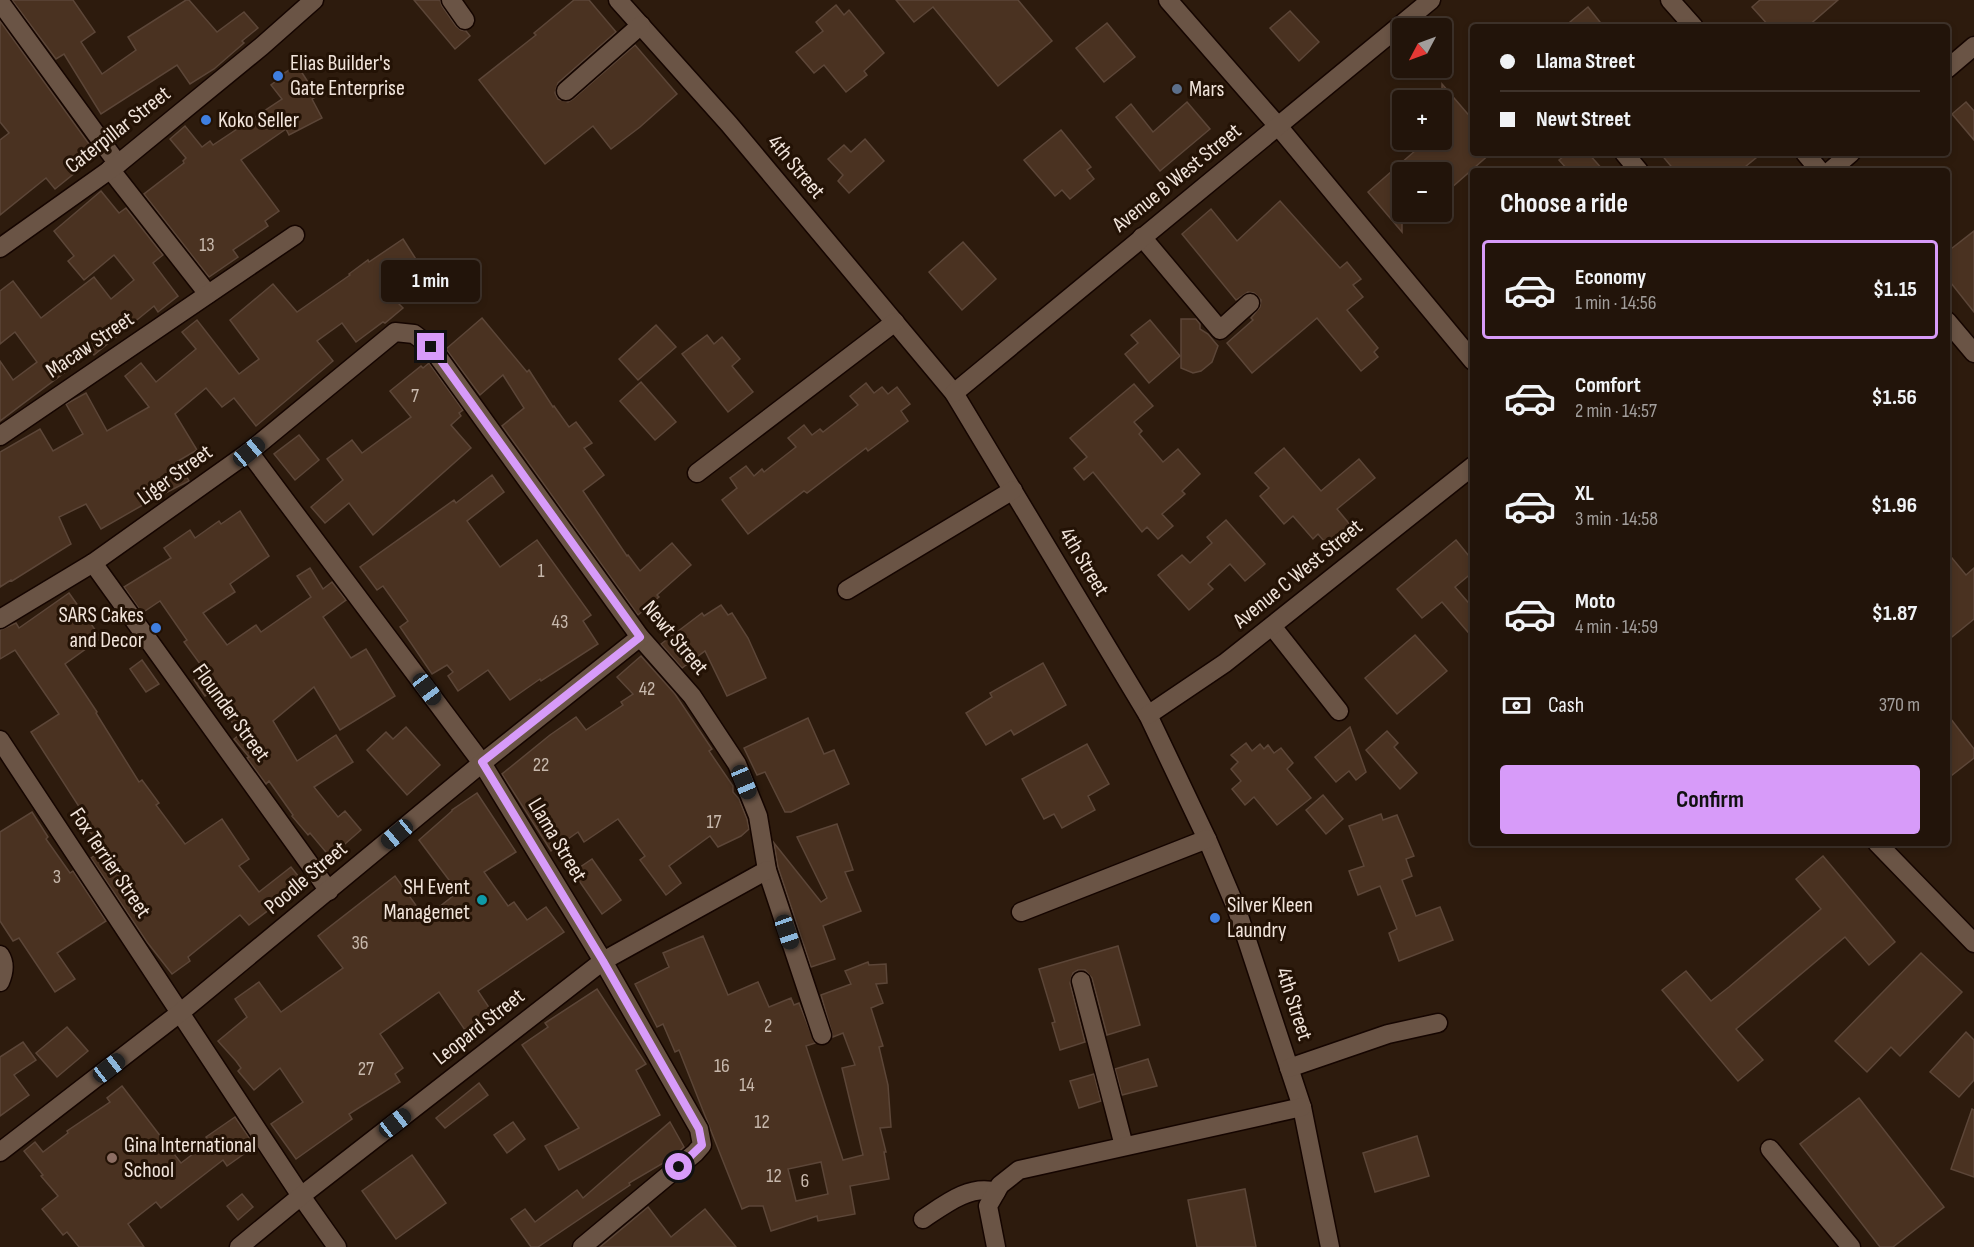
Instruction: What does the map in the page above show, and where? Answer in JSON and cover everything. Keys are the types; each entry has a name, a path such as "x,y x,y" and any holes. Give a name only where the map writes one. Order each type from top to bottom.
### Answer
{"street":[{"path":"451,0 465,20"},
{"name":"4th Street","path":"618,0 729,124 954,393 1148,715 1207,839 1237,910 1302,1107 1330,1247"},
{"path":"1168,0 1278,126 1470,357"},
{"name":"Avenue B West Street","path":"954,393 1431,0"},
{"path":"1670,0 1691,24"},
{"path":"0,2 114,166 208,294"},
{"name":"Caterpillar Street","path":"2,244 114,166 309,5"},
{"path":"566,91 641,25"},
{"path":"1950,66 1974,46"},
{"path":"1807,156 1817,168"},
{"path":"1834,168 1848,156"},
{"name":"Macaw Street","path":"0,436 295,235"},
{"path":"1142,237 1220,330 1250,303"},
{"path":"697,473 895,322"},
{"path":"1950,325 1974,353"},
{"name":"Liger Street","path":"0,619 93,563 249,452 395,332"},
{"name":"Newt Street","path":"395,332 414,334 431,347 640,637 692,696 737,764 758,816 767,870 822,1035"},
{"name":"Llama Street","path":"249,452 482,762 603,961 699,1129 702,1145 695,1153 582,1247"},
{"name":"Avenue C West Street","path":"1148,715 1225,663 1470,468"},
{"path":"846,590 1013,490"},
{"name":"Flounder Street","path":"93,563 329,891"},
{"path":"1272,626 1339,711"},
{"name":"Poodle Street","path":"0,1152 181,1012 482,762 640,637"},
{"name":"Fox Terrier Street","path":"0,740 301,1196 338,1247"},
{"path":"1021,912 1207,839"},
{"path":"1880,846 1974,943"},
{"name":"Leopard Street","path":"239,1247 603,961 767,870"},
{"path":"0,955 3,959 4,973 0,982"},
{"path":"1082,981 1124,1146"},
{"path":"1289,1068 1389,1034 1438,1023"},
{"path":"996,1247 988,1206 1000,1185 1019,1170 1302,1107"},
{"path":"1770,1149 1851,1247"},
{"path":"923,1219 962,1195 986,1189 996,1192"}],"building":[{"path":"12,0 73,0 95,32 81,42 102,74 136,50 128,37 186,0 189,0 217,32 244,12 258,28 214,69 190,84 177,65 101,114 64,54 56,59"},
{"path":"414,0 440,0 456,26 470,36 455,49"},
{"path":"574,0 589,0 616,32 558,83 555,93 558,99 568,102 573,99 635,45 677,94 611,149 593,126 545,164 479,80 536,35 534,33"},
{"path":"896,0 1018,0 1052,41 998,86 933,7 914,22"},
{"path":"1760,0 1838,0 1810,24 1767,24 1752,7"},
{"path":"836,5 844,15 849,10 884,53 864,71 867,75 846,92 824,65 814,73 796,52 823,31 816,22"},
{"path":"1588,7 1602,24 1568,24"},
{"path":"1290,11 1319,42 1299,61 1270,28"},
{"path":"0,21 97,155 55,189 46,178 0,215 0,140 9,133 0,122"},
{"path":"1107,23 1135,57 1104,82 1076,48"},
{"path":"297,65 317,96 312,99 322,118 289,135 286,129 241,160 279,211 265,221 268,226 233,250 238,257 209,277 144,194 184,163 186,158 170,139 185,126 202,147 210,141 213,145 282,99 271,85"},
{"path":"1452,96 1470,117 1470,156 1488,156 1474,168 1470,168 1470,171 1452,187 1452,162 1402,162 1416,150 1452,150"},
{"path":"1187,102 1210,129 1160,171 1116,117 1131,104 1153,132"},
{"path":"1966,102 1974,111 1974,140 1952,114"},
{"path":"1061,130 1091,167 1087,170 1094,179 1070,199 1062,190 1055,196 1024,160"},
{"path":"865,139 884,161 849,193 838,181 843,175 828,159 844,145 851,152"},
{"path":"1564,156 1591,156 1601,168 1566,168 1559,160"},
{"path":"1662,156 1758,156 1744,168 1672,168"},
{"path":"1392,171 1392,220 1368,192"},
{"path":"101,191 119,213 126,208 163,255 153,263 178,296 158,312 154,306 94,355 92,352 0,421 0,361 13,380 37,362 15,332 0,344 0,291 13,281 41,318 94,277 111,299 134,280 114,255 84,280 68,261 74,256 54,231"},
{"path":"1280,201 1340,268 1347,262 1361,279 1353,285 1363,297 1347,310 1378,348 1374,352 1378,357 1361,371 1317,318 1252,373 1227,343 1253,320 1251,318 1260,307 1261,300 1254,293 1248,292 1236,300 1182,234 1211,209 1237,241"},
{"path":"1394,222 1402,222 1402,232"},
{"path":"1974,231 1974,312 1950,282 1950,250"},
{"path":"403,239 430,281 397,302 403,308 356,342 342,323 317,341 333,361 256,426 234,398 222,407 206,388 175,414 197,450 178,461 189,481 101,529 86,504 59,517 71,544 0,587 0,452 40,429 53,451 83,434 66,404 86,393 107,431 149,407 125,376 141,363 156,382 196,349 182,332 197,320 239,374 259,359 230,320 273,284 297,312 368,260 369,262"},
{"path":"963,242 996,279 962,310 929,272"},
{"path":"482,318 527,372 529,370 569,427 576,422 592,443 584,448 604,475 583,491 627,556 640,571 672,543 691,565 638,615 502,426 524,408 503,375 480,395 446,349"},
{"path":"1181,319 1196,319 1200,324 1200,329 1208,334 1218,346 1212,362 1201,371 1193,373 1181,368"},
{"path":"1150,320 1180,356 1149,383 1125,354 1138,343 1131,335"},
{"path":"656,325 676,347 638,380 619,359"},
{"path":"707,335 714,344 722,337 740,359 732,366 753,392 728,412 682,354"},
{"path":"429,363 463,410 459,413 461,416 451,425 471,448 373,535 349,503 325,523 311,507 343,480 327,459 352,440 362,453 411,417 390,391 421,366 423,368"},
{"path":"641,382 676,422 655,440 620,401"},
{"path":"866,383 874,393 882,387 888,394 897,387 910,404 901,411 908,421 868,451 866,448 807,493 804,491 748,534 722,500 737,488 730,478 746,466 754,476 762,469 764,472 796,447 788,438 804,425 812,435 820,429 823,432 858,405 850,396"},
{"path":"1134,384 1153,406 1134,422 1142,431 1139,434 1163,462 1178,449 1200,474 1182,491 1185,494 1162,514 1173,526 1158,539 1147,527 1142,532 1093,472 1084,480 1074,468 1087,457 1070,438"},
{"path":"299,435 319,460 295,480 274,454"},
{"path":"1284,448 1321,491 1359,459 1375,478 1337,509 1352,527 1329,547 1318,534 1313,539 1293,516 1284,524 1260,496 1269,488 1255,473"},
{"path":"492,475 504,492 467,521 500,567 537,540 591,615 583,621 598,644 510,700 488,670 458,691 448,676 453,672 447,665 432,674 400,627 408,621 383,586 377,590 360,567 454,500 456,503"},
{"path":"240,511 269,556 230,584 235,592 203,613 227,645 256,625 261,632 311,597 297,576 310,568 323,589 332,582 346,600 323,617 351,658 366,649 395,696 340,730 314,687 273,721 297,761 336,735 353,762 314,787 338,817 345,811 361,830 330,857 292,816 269,781 266,784 247,758 249,757 234,739 240,734 212,692 205,696 194,680 206,672 184,642 187,640 160,601 142,613 124,587 171,558 164,548 190,530 195,538 219,521 221,524"},
{"path":"1226,520 1265,564 1245,581 1230,564 1208,584 1213,589 1189,610 1158,575 1182,555 1190,563 1212,543 1207,537"},
{"path":"1456,540 1470,557 1470,574 1455,587 1470,604 1470,635 1442,602 1422,618 1397,589"},
{"path":"1950,556 1966,575 1974,568 1974,619 1950,639"},
{"path":"69,593 101,638 65,664 139,782 142,780 159,803 156,805 185,844 222,819 249,859 239,866 259,892 291,867 304,883 249,925 240,915 188,957 190,961 172,974 147,942 91,858 103,850 83,822 87,819 31,732 59,714 15,650 0,659 0,630 16,623 19,628"},
{"path":"721,605 728,615 732,613 748,638 766,678 727,696 705,651 682,668 661,644 702,613 704,616"},
{"path":"1415,635 1447,671 1397,714 1365,678"},
{"path":"641,656 675,694 712,749 709,751 733,786 733,792 739,799 749,829 741,836 718,847 710,836 669,866 681,883 666,895 640,860 645,856 618,819 584,842 578,832 551,851 502,774 576,717 586,730 623,705 621,702 633,694 617,677"},
{"path":"142,660 159,684 146,692 130,669"},
{"path":"1043,663 1066,705 1014,735 1011,730 986,745 966,713 992,697 990,693"},
{"path":"808,718 824,754 834,750 849,784 791,812 785,812 765,772 757,775 744,748"},
{"path":"1950,718 1974,749 1974,758 1950,777"},
{"path":"406,727 440,765 407,795 367,750 386,732 393,739"},
{"path":"1350,727 1366,772 1356,780 1349,771 1336,782 1315,757"},
{"path":"1387,731 1398,743 1394,747 1417,773 1400,789 1366,750"},
{"path":"1246,743 1252,751 1260,744 1264,749 1268,745 1274,753 1281,748 1293,763 1287,769 1311,798 1277,825 1254,797 1245,805 1232,789 1241,781 1231,769 1238,762 1231,755"},
{"path":"1087,744 1109,784 1088,796 1095,810 1062,828 1054,814 1044,819 1022,779"},
{"path":"477,793 516,852 484,872 508,906 514,902 527,920 546,907 564,932 478,991 494,1015 467,1033 439,992 380,1034 403,1068 395,1074 400,1082 349,1114 352,1119 296,1159 271,1124 303,1102 280,1068 254,1090 238,1071 241,1068 236,1061 218,1041 247,1017 235,999 259,982 281,1012 343,968 318,936 395,876 425,918 458,892 419,840 452,810"},
{"path":"1323,795 1343,819 1326,834 1306,810"},
{"path":"32,812 48,837 46,839 70,873 73,871 106,921 57,953 75,979 55,992 19,938 13,941 0,921 0,832"},
{"path":"1381,814 1383,820 1397,815 1414,856 1406,859 1412,876 1402,880 1416,916 1440,907 1453,940 1399,961 1389,933 1397,929 1380,886 1358,895 1349,871 1364,866 1349,826"},
{"path":"837,824 853,870 845,872 861,911 823,926 835,959 811,967 778,867 774,843 821,902 827,898 797,837"},
{"path":"1823,856 1895,942 1869,965 1845,937 1736,1029 1763,1060 1738,1081 1662,990 1686,971 1711,1001 1729,987 1821,909 1796,879"},
{"path":"592,859 621,900 602,914 573,872"},
{"path":"703,936 728,995 758,982 769,1007 791,998 794,1005 799,1003 815,1043 806,1046 843,1160 863,1155 842,1068 855,1065 843,1033 833,1037 821,995 851,984 845,971 868,962 869,965 886,964 887,983 876,984 883,1003 871,1008 883,1046 879,1047 888,1085 891,1127 880,1128 889,1179 850,1186 855,1214 818,1221 817,1216 771,1231 763,1206 749,1206 742,1209 679,1050 675,1052 663,1024 657,1027 635,984 669,967 663,953","holes":["821,1162 828,1194 796,1201 788,1169"]},
{"path":"1118,946 1140,1025 1107,1035 1092,978 1085,970 1078,970 1073,973 1070,983 1085,1042 1060,1050 1052,1023 1055,1022 1039,969"},
{"path":"1921,953 1962,992 1900,1056 1891,1047 1867,1072 1835,1041"},
{"path":"597,989 646,1064 636,1070 660,1115 559,1170 545,1146 579,1128 522,1045 548,1027 545,1023"},
{"path":"67,1027 88,1051 57,1077 36,1053"},
{"path":"1966,1032 1974,1040 1974,1080 1959,1097 1930,1072"},
{"path":"23,1042 36,1060 14,1075 29,1095 0,1116 0,1057"},
{"path":"1148,1059 1157,1086 1122,1095 1115,1069"},
{"path":"1094,1074 1101,1101 1079,1108 1070,1081"},
{"path":"479,1083 488,1095 445,1128 436,1118"},
{"path":"122,1086 181,1163 210,1141 206,1137 235,1117 255,1146 227,1166 223,1160 161,1208 156,1202 128,1224 144,1247 79,1247 67,1232 63,1235 42,1209 58,1196 24,1151 35,1142 43,1152 68,1133 67,1131 110,1102 107,1098"},
{"path":"1859,1098 1944,1207 1893,1247 1880,1247 1800,1144"},
{"path":"1972,1109 1974,1110 1974,1177 1951,1169"},
{"path":"513,1122 525,1139 507,1153 494,1135"},
{"path":"670,1122 684,1147 672,1158 629,1183 630,1185 538,1247 531,1247 511,1219 525,1209 535,1222 577,1190 583,1198"},
{"path":"1417,1136 1429,1176 1375,1192 1363,1153"},
{"path":"412,1155 446,1203 396,1239 362,1191"},
{"path":"1245,1189 1256,1247 1197,1247 1188,1200"},
{"path":"242,1194 253,1207 238,1220 227,1206"},
{"path":"648,1207 671,1237 705,1209 736,1247 600,1247"}],"place":[{"name":"Elias Builder's Gate Enterprise","path":"278,76"},
{"name":"Mars","path":"1177,89"},
{"name":"Koko Seller","path":"206,120"},
{"name":"SARS Cakes and Decor","path":"156,628"},
{"name":"SH Event Managemet","path":"482,900"},
{"name":"Silver Kleen Laundry","path":"1215,918"},
{"name":"Gina International School","path":"112,1158"}],"route":[{"path":"431,347 640,637 482,762 603,961 699,1129 702,1145 679,1167"}]}
